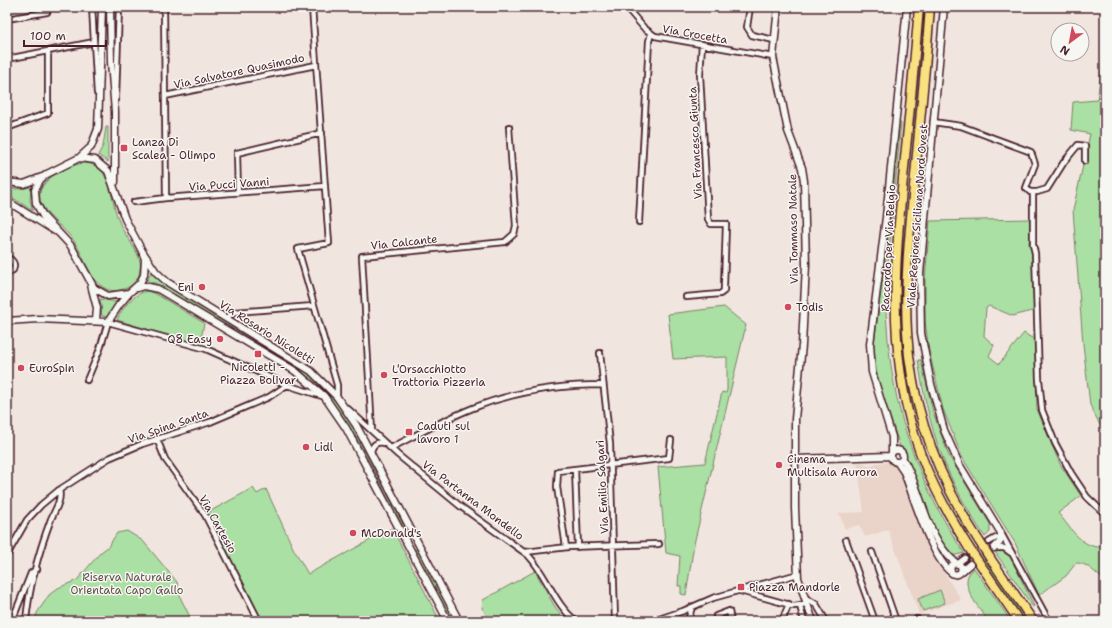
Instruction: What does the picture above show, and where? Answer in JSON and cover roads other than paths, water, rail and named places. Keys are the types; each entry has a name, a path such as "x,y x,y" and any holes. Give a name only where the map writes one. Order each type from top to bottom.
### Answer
{"highway":[{"name":"Raccordo per Via Belgio","path":"919,7 896,254 894,304 896,335 904,398 914,436 938,493 969,548 1019,621"},
{"name":"Raccordo per Via Belgio","path":"930,7 907,276 908,348 916,395 927,438 938,468 965,520 1033,621"},
{"path":"923,94 934,7"}],"street":[{"path":"92,7 98,110"},
{"path":"7,182 24,184 47,174 79,158 94,142 98,129 102,7"},
{"path":"110,7 111,62 115,112 116,190"},
{"path":"115,112 118,66 118,7"},
{"path":"164,7 166,198"},
{"path":"312,7 329,243 298,249 313,306 337,385 337,397"},
{"name":"Via Crocetta","path":"626,7 651,34 773,57"},
{"path":"750,7 747,26 752,34 774,40"},
{"name":"Via Tommaso Natale","path":"778,7 773,57 788,131 802,168 804,181 806,265 802,345 796,403 795,508 798,574 804,597 803,605 813,621"},
{"path":"795,459 891,454 896,450 900,450 904,455 900,461 894,462 891,454 892,437 872,372 870,344 887,209 907,7"},
{"name":"Viale Regione Siciliana Nord Ovest","path":"944,7 920,274 921,333 931,384 944,430 959,464 1008,544 1030,588 1049,621"},
{"path":"7,19 46,12"},
{"path":"640,222 649,41 651,34"},
{"path":"7,59 94,42"},
{"name":"Via Francesco Giunta","path":"686,297 717,295 724,291 726,224 711,224 708,219 700,75 702,44"},
{"path":"7,128 48,113 48,51"},
{"name":"Via Salvatore Quasimodo","path":"165,96 316,64"},
{"path":"933,122 961,126 1031,152 1034,158 1035,166 1026,188 1033,193"},
{"name":"Via Calcante","path":"372,431 362,256 505,242 514,234 516,226 509,127"},
{"path":"238,193 237,153 322,133"},
{"path":"1033,193 1047,189 1064,162 1078,145 1085,148 1085,161"},
{"path":"79,158 91,158 104,166 116,190"},
{"path":"47,174 40,180 37,186 36,203 44,216 66,240 89,282 97,308 96,320"},
{"name":"Via Pucci Vanni","path":"134,202 166,198 325,186"},
{"name":"Via Rosario Nicoletti","path":"116,190 125,219 142,251 156,272 167,282 300,363 322,380 337,397 344,406 371,453 459,621"},
{"path":"1033,193 1033,245 1036,253 1040,403 1064,461 1087,497 1105,514"},
{"path":"7,201 66,240"},
{"path":"87,380 100,349 108,322 118,305 140,283 144,275 145,260 142,251"},
{"path":"7,257 13,261 15,266 12,271 7,274"},
{"name":"Via Rosario Nicoletti","path":"89,282 98,291 108,296 131,291 144,286 158,289 295,371 324,396 344,424 448,621"},
{"path":"226,318 235,312 313,306"},
{"path":"7,321 38,319 96,320 108,322 206,349 287,385 324,396"},
{"name":"Via Emilio Salgari","path":"600,353 610,464 614,546 615,621"},
{"name":"Via Spina Santa","path":"7,555 27,520 41,505 59,490 110,458 269,397 287,385"},
{"path":"391,448 442,421 496,400 553,389 603,385"},
{"name":"Via Partanna Mondello","path":"344,406 385,443 460,506 525,552 537,566 565,611 576,621"},
{"name":"Via Cartesio","path":"157,439 165,459 205,515 259,621"},
{"path":"566,547 557,487 558,472 610,464 670,458 671,440"},
{"path":"371,453 375,444 378,442 385,443"},
{"path":"900,461 935,537 947,556 961,566 962,571"},
{"path":"900,461 936,550 945,567 952,573 958,575 970,564"},
{"path":"575,469 578,547"},
{"path":"26,621 28,603 47,530 60,498 59,490"},
{"path":"400,530 407,536 411,533 411,528"},
{"name":"Viale Regione Siciliana Nord Ovest","path":"999,530 1001,538 1008,544"},
{"path":"989,542 996,538 1001,538"},
{"path":"994,548 1001,538"},
{"path":"846,540 875,621"},
{"path":"525,552 566,547 659,544"},
{"path":"415,559 412,550 414,547 420,549 424,554"},
{"path":"994,548 1004,548 1014,555"},
{"path":"872,552 896,621"},
{"path":"952,573 951,566 965,558"},
{"path":"12,621 31,573 37,569"},
{"path":"653,621 683,611 713,598 798,574"},
{"path":"738,591 789,604 803,605 804,621"},
{"path":"804,597 816,604 826,621"},
{"path":"782,621 789,604"},
{"path":"687,621 692,607"},
{"path":"683,611 687,621"},
{"path":"716,616 729,611 731,621"}],"tunnel":[{"path":"965,558 989,542"},
{"path":"970,564 994,548"}],"place":[{"name":"Lanza Di Scalea - Olimpo","path":"124,148"},
{"name":"Eni","path":"202,287"},
{"name":"Todis","path":"788,307"},
{"name":"Q8 Easy","path":"220,339"},
{"name":"Nicoletti - Piazza Bolivar","path":"258,354"},
{"name":"EuroSpin","path":"21,368"},
{"name":"L'Orsacchiotto Trattoria Pizzeria","path":"384,375"},
{"name":"Caduti sul lavoro 1","path":"409,432"},
{"name":"Lidl","path":"306,447"},
{"name":"Cinema Multisala Aurora","path":"779,465"},
{"name":"McDonald's","path":"353,533"},
{"name":"Piazza Mandorle","path":"741,587"}],"park label":[{"name":"Riserva Naturale Orientata Capo Gallo","path":"127,583"}]}
